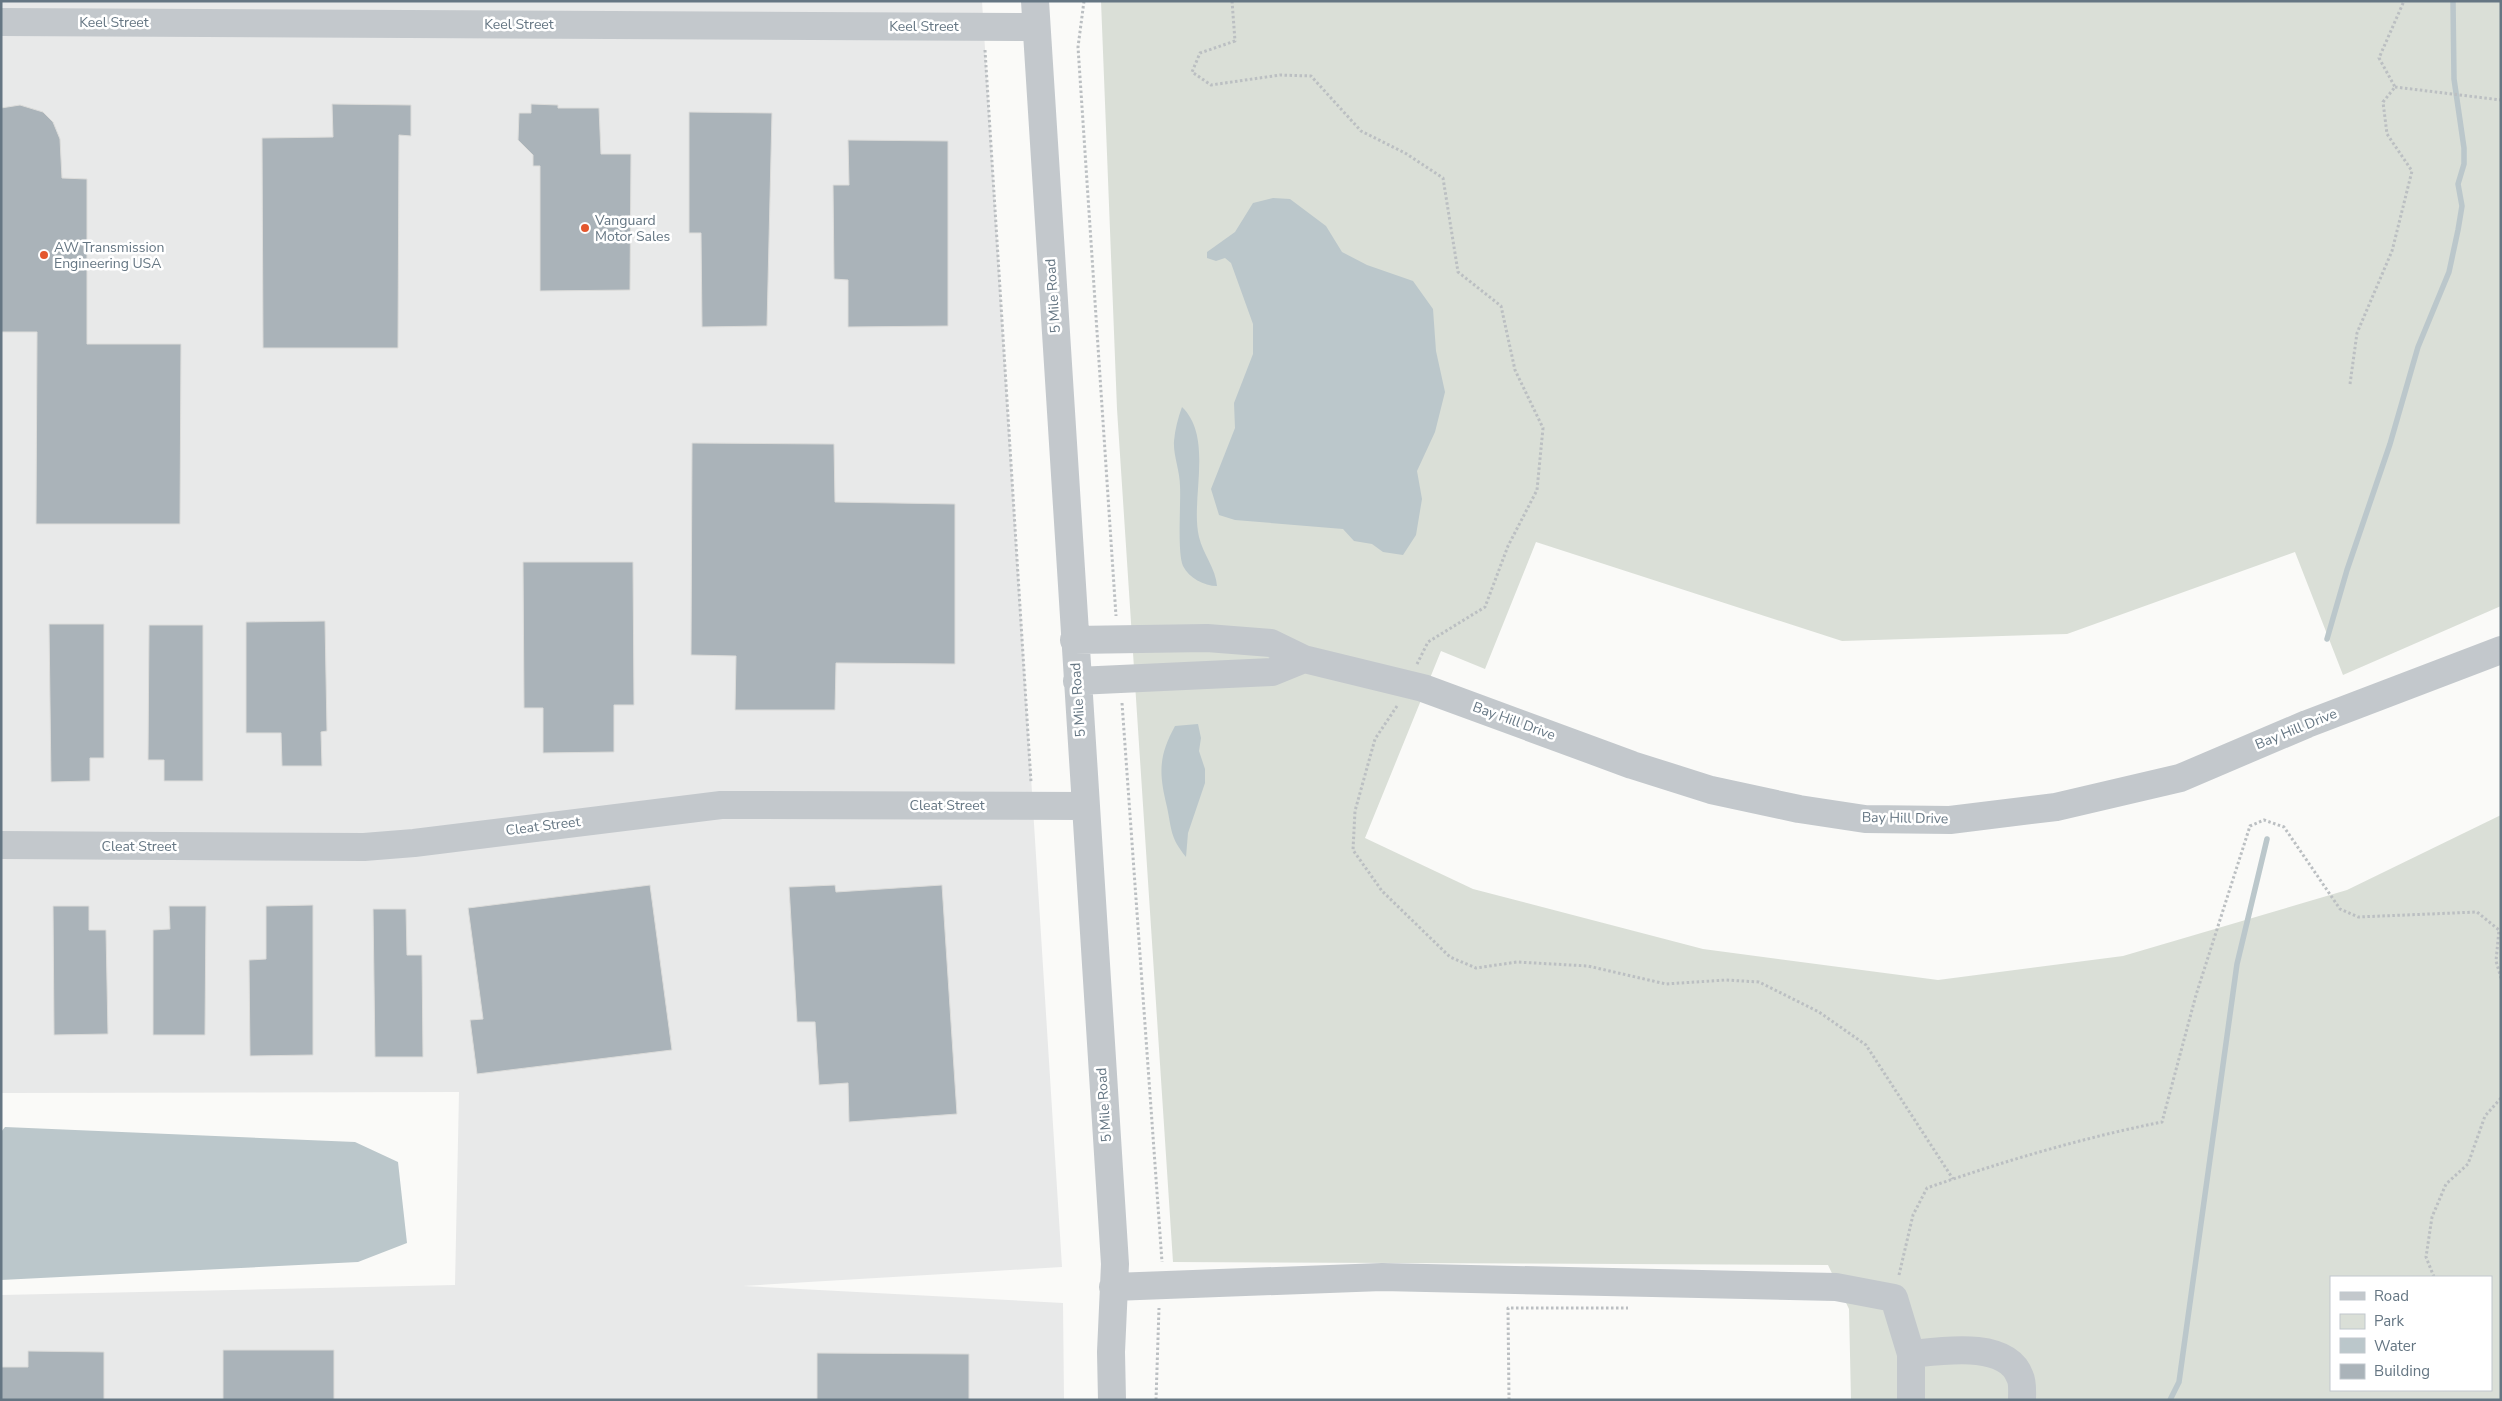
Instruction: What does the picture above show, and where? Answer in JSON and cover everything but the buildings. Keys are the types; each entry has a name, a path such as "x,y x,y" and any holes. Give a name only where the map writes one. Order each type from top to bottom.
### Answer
{"street":[{"name":"Keel Street","path":"1,22 984,26 1035,14"},
{"name":"5 Mile Road","path":"1035,14 1115,1264 1112,1400"},
{"name":"Bay Hill Drive","path":"1074,640 1207,638 1271,643 1304,659 1408,684 1632,765 1711,790 1798,809 1866,819 1950,820 2056,807 2180,778 2306,724 2501,650"},
{"path":"1077,682 1272,672 1304,659"},
{"name":"Cleat Street","path":"1,845 364,846 414,843 721,805 1085,806"},
{"path":"1113,1287 1382,1277 1836,1287 1894,1298 1911,1354 1911,1400"},
{"path":"1911,1354 1957,1350 1998,1355 2008,1359 2021,1377 2022,1400"}],"path":[{"path":"1232,1 1235,41 1200,53 1192,72 1211,85 1280,75 1310,76 1361,131 1405,154 1443,178 1458,272 1501,306 1515,370 1543,428 1537,490 1508,546 1484,608 1428,642 1402,699 1374,739 1356,811 1353,850 1382,892 1450,957 1476,968 1517,962 1588,966 1666,984 1726,980 1759,982 1819,1012 1866,1045 1953,1179"},
{"path":"2394,86 2379,58 2404,1"},
{"path":"984,26 1032,806"},
{"path":"2394,86 2499,100"},
{"path":"2350,384 2357,334 2392,251 2412,171 2387,134 2383,102 2394,86"},
{"path":"1894,1298 1913,1215 1927,1188 1987,1167 2099,1134 2162,1122 2196,995 2250,826 2264,820 2284,827 2340,909 2358,917 2477,912 2499,930 2496,961 2501,978"},
{"path":"2434,1276 2426,1257 2432,1217 2446,1184 2468,1164 2485,1116 2501,1098"},
{"path":"1509,1400 1508,1308 1638,1308"}],"shaded area":[{"path":"1,1 982,1 1062,1267 743,1286 1063,1303 1064,1400 1,1400 1,1295 455,1285 459,1092 1,1093"}],"green space":[{"path":"1101,1 2501,1 2501,606 2343,675 2295,552 2067,634 1842,641 1536,542 1485,669 1441,651 1365,838 1473,889 1703,949 1938,980 2123,956 2347,890 2501,815 2501,1400 1851,1400 1849,1309 1828,1265 1173,1262 1117,409"}],"water":[{"path":"1273,198 1290,199 1326,226 1342,252 1367,265 1413,281 1433,309 1436,351 1445,392 1435,432 1417,471 1422,499 1416,535 1403,555 1383,552 1372,544 1354,541 1343,529 1235,520 1219,515 1211,489 1235,428 1234,403 1253,354 1253,324 1231,263 1225,258 1216,261 1207,258 1207,252 1235,232 1253,203"},
{"path":"1182,407 1192,420 1197,435 1199,469 1197,522 1199,537 1217,586 1207,585 1193,578 1183,566 1181,559 1180,480 1175,457 1174,437"},
{"path":"1198,724 1201,738 1199,751 1205,769 1205,783 1188,833 1186,857 1172,834 1162,785 1162,766 1165,747 1175,726"},
{"path":"5,1127 355,1142 398,1162 407,1243 358,1262 1,1280 1,1132"}],"waterway":[{"path":"2327,639 2347,570 2390,444 2418,347 2449,272 2458,230 2462,206 2458,184 2464,164 2464,148 2454,79 2453,1"},
{"path":"2170,1400 2179,1382 2237,964 2267,839"}],"place":[{"name":"Vanguard Motor Sales","path":"585,228"},
{"name":"AW Transmission Engineering USA","path":"44,255"}]}
